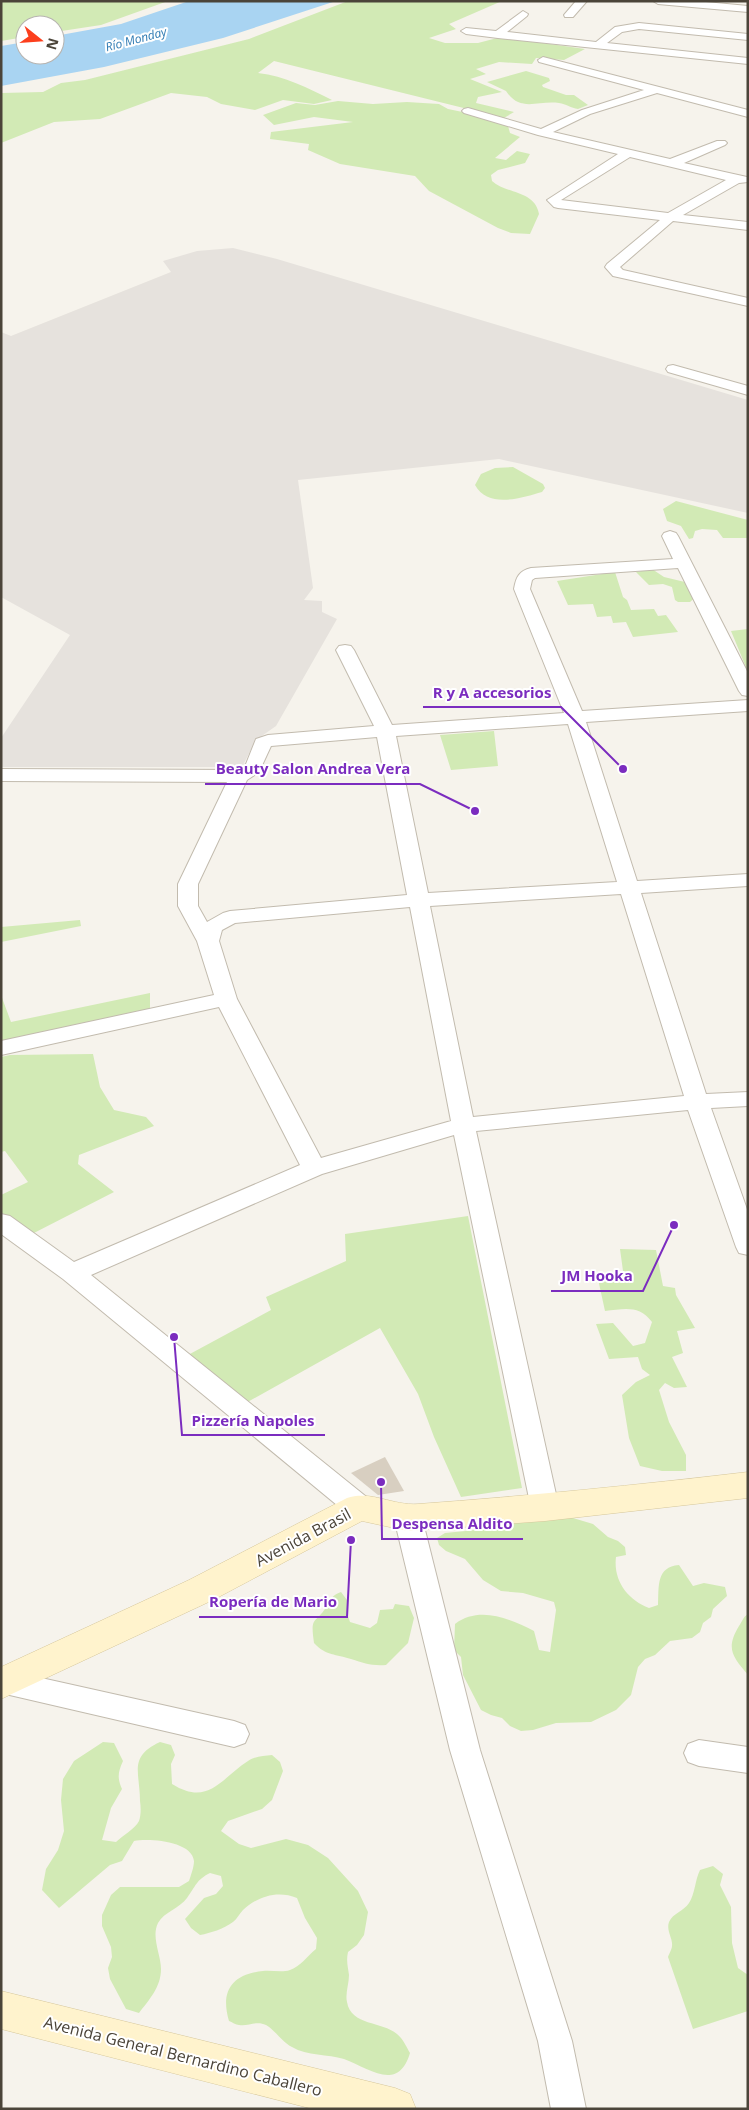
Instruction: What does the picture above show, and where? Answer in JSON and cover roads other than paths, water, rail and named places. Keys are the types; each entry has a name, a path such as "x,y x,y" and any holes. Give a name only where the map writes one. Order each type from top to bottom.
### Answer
{"street":[{"path":"569,14 582,1"},
{"path":"658,1 748,9"},
{"path":"678,54 699,32 714,6"},
{"path":"498,35 523,14"},
{"path":"598,45 619,29 639,26 748,37"},
{"path":"466,31 748,62"},
{"path":"542,60 748,114"},
{"path":"542,133 586,112 657,90"},
{"path":"734,110 748,103"},
{"path":"468,111 542,133 742,180"},
{"path":"672,164 721,143"},
{"path":"628,153 552,200 558,204 565,205 748,226"},
{"path":"742,180 672,216 612,267 618,273 748,302"},
{"path":"673,369 748,391"},
{"path":"670,536 748,691"},
{"path":"684,563 531,573 524,578 522,589 575,717 697,1102 748,1247"},
{"path":"345,650 386,730 463,1125 545,1508"},
{"path":"1,775 239,776 248,774 252,770 263,743 275,739 748,705"},
{"path":"239,776 188,884 188,906 208,941 226,999 314,1168"},
{"path":"208,941 213,927 230,917 420,900 748,880"},
{"path":"1,1048 226,999"},
{"path":"72,1274 314,1168 463,1125 697,1102 748,1099"},
{"path":"2,1224 72,1274 359,1507"},
{"name":"Avenida Brasil","path":"2,1682 201,1590 359,1507 408,1518 545,1508 748,1484"},
{"path":"408,1518 465,1750 556,2041 569,2109"},
{"path":"2,1682 234,1734"},
{"path":"699,1753 748,1760"},
{"name":"Avenida General Bernardino Caballero","path":"1,2010 395,2109"}],"water":[{"name":"Río Monday","path":"189,1 336,1 223,38 104,67 1,86 1,46 15,44 15,65 65,65 65,34 121,24"}],"place":[{"name":"R y A accesorios","path":"623,769"},
{"name":"Beauty Salon Andrea Vera","path":"475,811"},
{"name":"JM Hooka","path":"674,1225"},
{"name":"Pizzería Napoles","path":"174,1337"},
{"name":"Despensa Aldito","path":"381,1482"},
{"name":"Ropería de Mario","path":"351,1540"}]}
